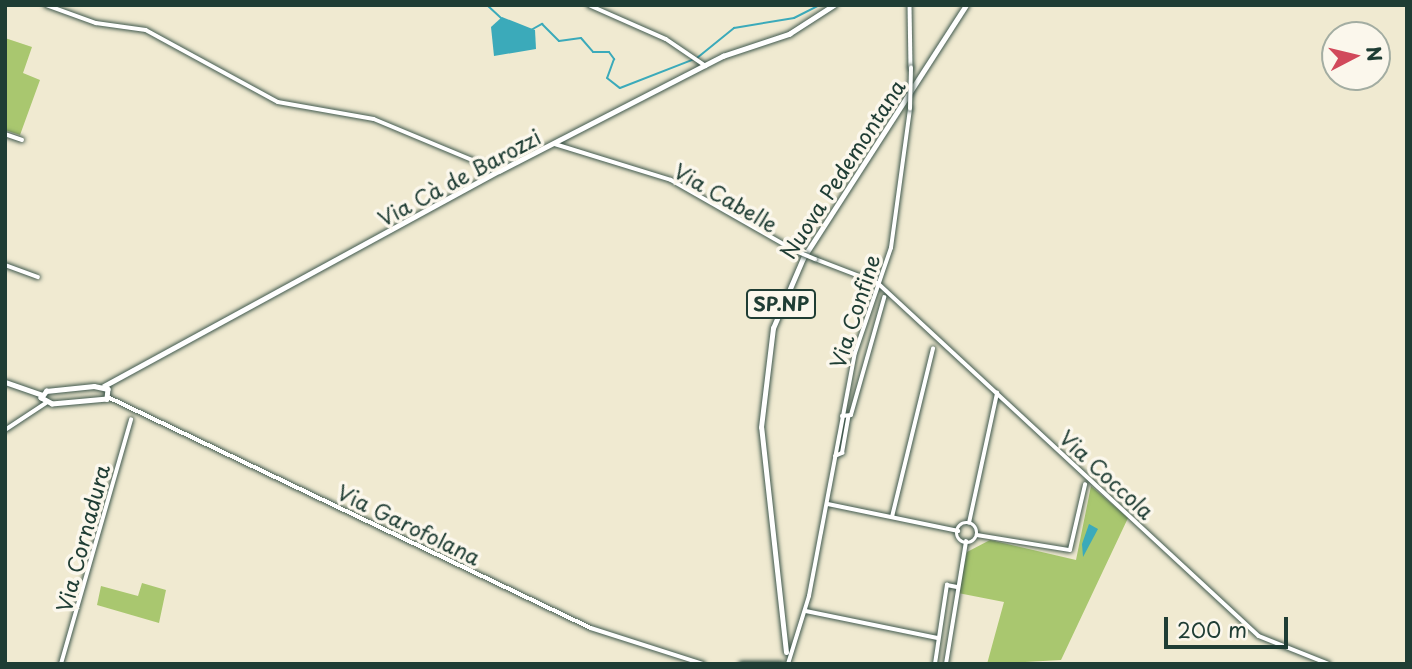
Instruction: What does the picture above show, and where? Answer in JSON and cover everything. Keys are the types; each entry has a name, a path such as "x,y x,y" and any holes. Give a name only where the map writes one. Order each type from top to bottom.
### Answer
{"main road":[{"name":"Nuova Pedemontana","path":"786,652 761,427 773,328 803,258 967,5"}],"street":[{"path":"46,5 96,23 146,30 278,102 374,119 499,171"},
{"path":"589,5 699,58 706,66"},
{"name":"Via Cà de Barozzi","path":"104,386 499,171 706,66 789,33 834,5"},
{"name":"Via Confine","path":"788,664 806,611 860,334 891,248 910,109 910,5"},
{"path":"5,134 22,140"},
{"name":"Via Cabelle","path":"555,144 671,180 794,250 879,284"},
{"path":"5,265 38,277"},
{"name":"Via Coccola","path":"879,284 1259,636 1329,664"},
{"path":"845,417 869,336 884,298"},
{"path":"860,334 869,336"},
{"path":"892,517 933,349"},
{"path":"5,382 42,395 104,386 108,397 46,403 5,430"},
{"path":"958,531 969,523 997,393"},
{"path":"42,395 46,403"},
{"name":"Via Garofolana","path":"108,397 591,628 703,664"},
{"name":"Via Cornadura","path":"61,664 131,420"},
{"path":"946,664 966,542 977,535 1072,550 1085,485"},
{"path":"828,504 958,531 966,542"},
{"path":"969,523 977,535"},
{"path":"935,664 947,585 957,587"},
{"path":"806,611 937,638"},
{"path":"741,664 782,664"}],"green space":[{"path":"5,38 32,47 23,73 40,80 20,135 5,130"},
{"path":"1091,486 1128,518 1061,660 987,664 1004,602 958,593 967,552 990,540 1076,560"},
{"path":"142,583 166,590 159,623 97,605 101,586 138,596"}],"water":[{"path":"502,17 535,30 536,49 494,56 491,27"},
{"path":"1089,524 1098,529 1083,557 1082,544"}],"waterway":[{"path":"487,5 502,19"},
{"path":"531,30 542,24 559,41 581,38 593,52 609,52 614,59 607,78 620,88 697,58 734,28 794,18 819,5"}]}
